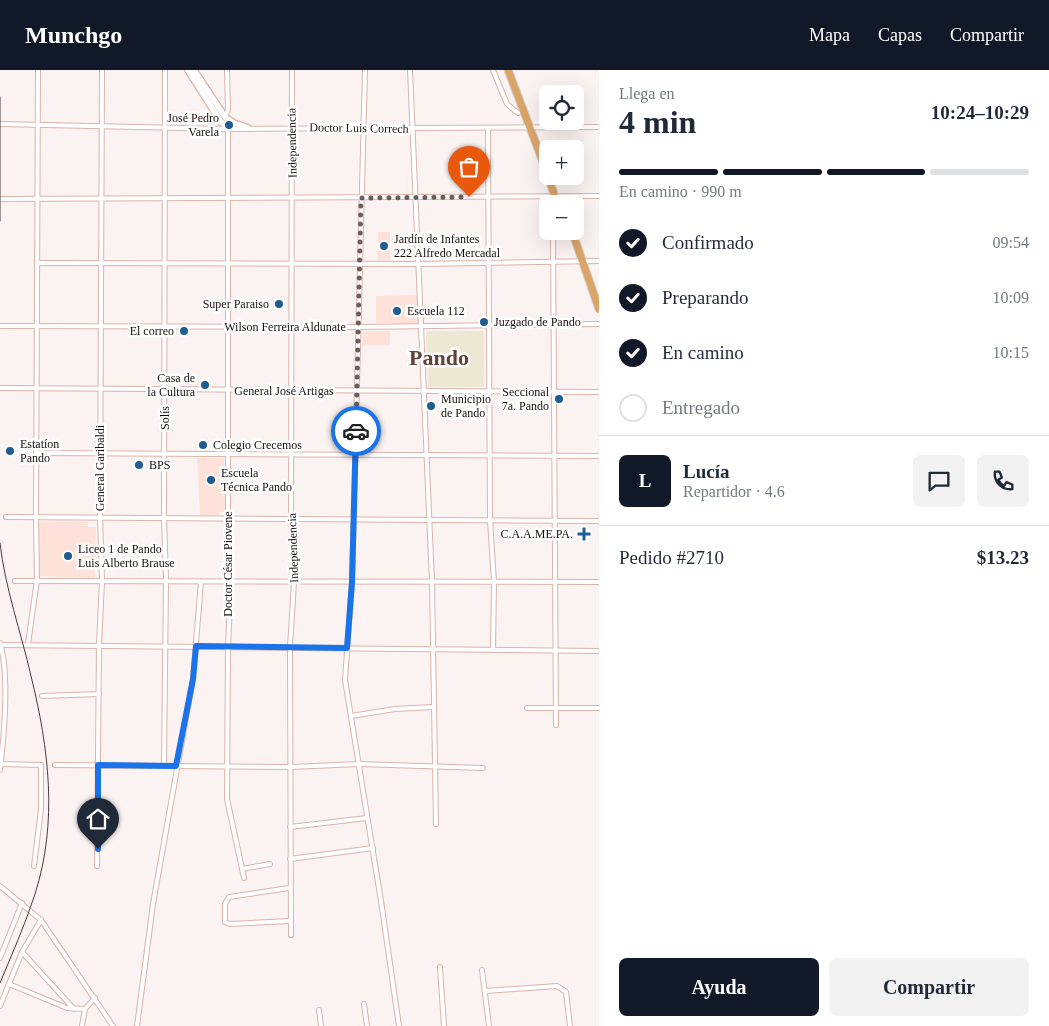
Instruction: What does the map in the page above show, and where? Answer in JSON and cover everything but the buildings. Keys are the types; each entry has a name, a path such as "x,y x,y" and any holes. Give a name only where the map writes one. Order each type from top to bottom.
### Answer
{"highway":[{"path":"508,70 539,152"},
{"path":"575,240 599,309"}],"street":[{"path":"28,644 37,580 38,70"},
{"name":"General Garibaldi","path":"97,866 99,645 102,581 100,390 102,70"},
{"name":"Solís","path":"164,765 166,581 164,518 165,70"},
{"path":"188,70 223,120 248,128"},
{"path":"194,70 228,129 234,123"},
{"path":"223,120 228,110 227,70"},
{"name":"Independencia","path":"291,935 289,921 290,647 294,582 291,519 293,327 292,70"},
{"path":"365,70 352,519 352,582 345,680 373,848 399,1026"},
{"path":"410,70 432,582 436,824"},
{"path":"493,70 507,104 518,113"},
{"name":"Doctor Luis Correch","path":"0,124 228,129 291,127 488,129 599,127"},
{"name":"Doctor César Piovene","path":"228,129 228,518 231,582 228,646 227,766 228,805 244,878"},
{"path":"488,129 490,520 494,582 493,650"},
{"path":"584,196 599,196"},
{"path":"0,199 539,197"},
{"path":"552,240 556,725"},
{"path":"38,263 418,264 599,261"},
{"name":"Wilson Ferreira Aldunate","path":"0,326 489,327 599,324"},
{"name":"General José Artigas","path":"0,388 165,391 599,392"},
{"path":"36,453 599,456"},
{"path":"6,517 599,521"},
{"path":"15,580 599,582"},
{"path":"137,1026 153,904 176,766 193,679 201,582"},
{"path":"0,770 5,726 3,659 0,645 599,651"},
{"path":"42,696 99,694"},
{"path":"351,716 395,708 433,708"},
{"path":"527,708 599,708"},
{"path":"1,764 41,765 41,809 34,866"},
{"path":"55,765 291,767 359,764 483,768"},
{"path":"290,827 368,818"},
{"path":"290,859 373,848"},
{"path":"242,869 270,864"},
{"path":"0,886 41,920 113,1026"},
{"path":"289,921 230,924 225,922 224,910 229,897 290,888"},
{"path":"0,958 22,903"},
{"path":"0,1006 22,952 41,920"},
{"path":"22,952 74,1009"},
{"path":"440,967 444,1026"},
{"path":"482,970 489,1026"},
{"path":"9,984 67,1008 85,1009"},
{"path":"485,991 557,986 566,992 570,1026"},
{"path":"82,1026 85,1009 95,998"},
{"path":"364,1004 367,1026"},
{"path":"319,1010 321,1026"}],"shaded area":[{"name":"Jardín de Infantes 222 Alfredo Mercadal","path":"378,232 390,232 390,260 378,260"},
{"name":"Escuela 112","path":"417,295 418,323 376,323 376,296"},
{"path":"363,331 390,331 390,345 362,345"},
{"path":"426,331 484,331 484,387 428,387"},
{"name":"Escuela Técnica Pando","path":"197,458 224,458 225,512 219,512 219,515 200,515"},
{"name":"Liceo 1 de Pando Luis Alberto Brause","path":"41,521 88,522 88,527 96,527 95,578 39,576 39,523"}],"railway":[{"path":"0,97 0,221"},
{"path":"0,543 9,593 37,703 46,758 49,813 47,840 35,894 0,983"}],"way so far":[{"path":"356,431 361,198 469,197"}],"place":[{"name":"José Pedro Varela","path":"229,125"},
{"name":"Jardín de Infantes 222 Alfredo Mercadal","path":"384,246"},
{"name":"Super Paraiso","path":"279,304"},
{"name":"Escuela 112","path":"397,311"},
{"name":"Juzgado de Pando","path":"484,322"},
{"name":"El correo","path":"184,331"},
{"name":"Casa de la Cultura","path":"205,385"},
{"name":"Seccional 7a. Pando","path":"559,399"},
{"name":"Municipio de Pando","path":"431,406"},
{"name":"Colegio Crecemos","path":"203,445"},
{"name":"Estatíon Pando","path":"10,451"},
{"name":"BPS","path":"139,465"},
{"name":"Escuela Técnica Pando","path":"211,480"},
{"name":"C.A.A.ME.PA.","path":"584,534"},
{"name":"Liceo 1 de Pando Luis Alberto Brause","path":"68,556"}],"district":[{"name":"Pando","path":"439,357"}],"route":[{"path":"98,849 98,765 176,766 193,679 196,646 347,648 352,582 352,519 356,431"}]}
